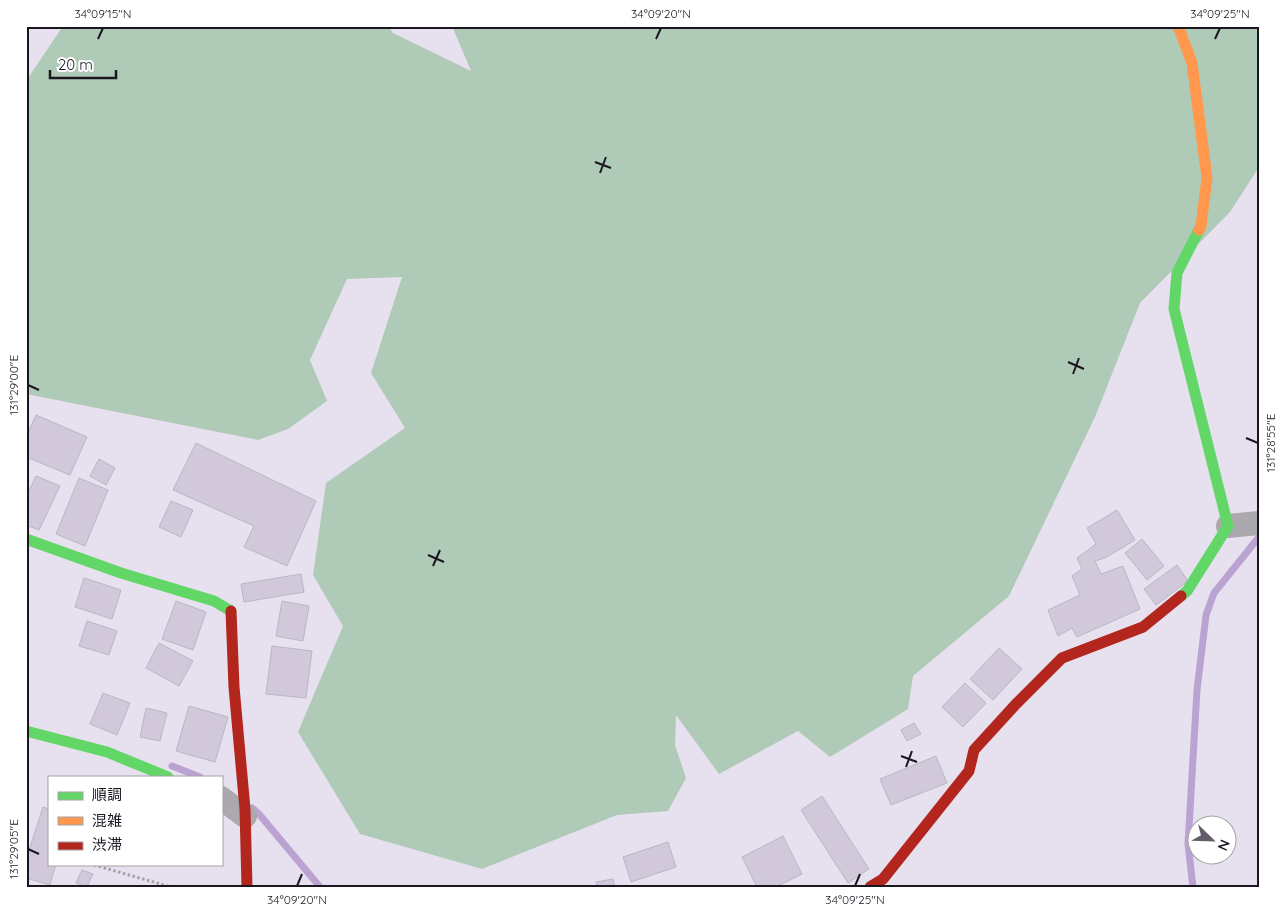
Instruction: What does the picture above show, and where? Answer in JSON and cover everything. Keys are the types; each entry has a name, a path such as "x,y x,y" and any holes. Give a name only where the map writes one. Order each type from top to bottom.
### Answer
{"street":[{"path":"870,887 883,880 969,771 974,750 1016,704 1062,658 1143,626 1187,591 1228,526 1174,309 1177,273 1201,226 1207,178 1192,63 1178,26"},
{"path":"1228,526 1259,523"},
{"path":"26,539 121,573 214,601 231,611 234,687 244,788 247,887"},
{"path":"26,731 107,752 166,776"},
{"path":"222,799 245,812"}],"path":[{"path":"98,866 171,887"}],"green space":[{"path":"63,26 388,26 393,33 471,71 452,26 1259,26 1259,167 1230,212 1140,303 1095,417 1009,596 913,676 908,709 830,757 798,731 719,774 676,715 675,745 686,778 668,811 617,815 482,869 360,834 298,732 343,626 313,575 326,483 405,428 371,373 402,277 347,279 310,360 327,401 288,429 258,440 26,394 26,81"}],"building":[{"path":"36,415 87,437 70,475 26,457 26,437"},
{"path":"196,443 316,501 287,566 244,547 254,526 173,490"},
{"path":"99,459 115,468 106,485 90,476"},
{"path":"36,476 60,486 39,530 26,525 26,497"},
{"path":"79,478 108,490 85,546 56,534"},
{"path":"171,501 193,510 181,537 159,527"},
{"path":"1117,510 1135,540 1105,558 1095,561 1101,574 1123,566 1140,609 1077,637 1072,628 1058,636 1048,610 1080,595 1072,576 1082,569 1077,558 1096,544 1087,528"},
{"path":"1142,539 1164,566 1147,580 1125,553"},
{"path":"1177,565 1188,581 1156,605 1144,589"},
{"path":"301,574 304,592 244,602 241,584"},
{"path":"84,578 121,590 112,619 75,607"},
{"path":"176,601 206,612 193,650 162,639"},
{"path":"282,601 309,606 303,641 276,636"},
{"path":"87,621 117,631 109,655 79,646"},
{"path":"159,643 193,661 179,686 146,668"},
{"path":"272,646 312,651 306,698 266,694"},
{"path":"999,648 1022,669 993,700 970,679"},
{"path":"965,683 986,703 963,727 942,707"},
{"path":"103,693 130,703 117,735 90,724"},
{"path":"189,706 228,717 215,762 176,751"},
{"path":"146,708 167,713 160,741 140,737"},
{"path":"914,723 921,734 907,741 901,730"},
{"path":"936,756 947,783 891,805 880,779"},
{"path":"822,796 869,869 848,883 801,810"},
{"path":"43,807 48,809 48,866 55,866 50,885 26,878 26,860"},
{"path":"783,836 802,874 776,887 757,887 742,857"},
{"path":"668,842 676,867 631,882 623,857"},
{"path":"82,870 93,874 87,887 76,883"},
{"path":"613,879 615,887 597,887 596,882"}],"waterway":[{"path":"1193,887 1188,844 1197,690 1206,615 1214,593 1259,537"},
{"path":"172,766 197,776"},
{"path":"252,808 320,887"}],"traffic: fast":[{"path":"1181,596 1187,591 1228,526 1174,309 1177,273 1199,230"},
{"path":"26,539 121,573 214,601 231,611"},
{"path":"26,731 107,752 166,776"}],"traffic: slow":[{"path":"1178,26 1192,63 1207,178 1199,230"}],"traffic: jam":[{"path":"870,887 883,879 969,771 974,750 1062,658 1143,627 1181,596"},
{"path":"231,611 234,687 245,809 247,887"}]}
